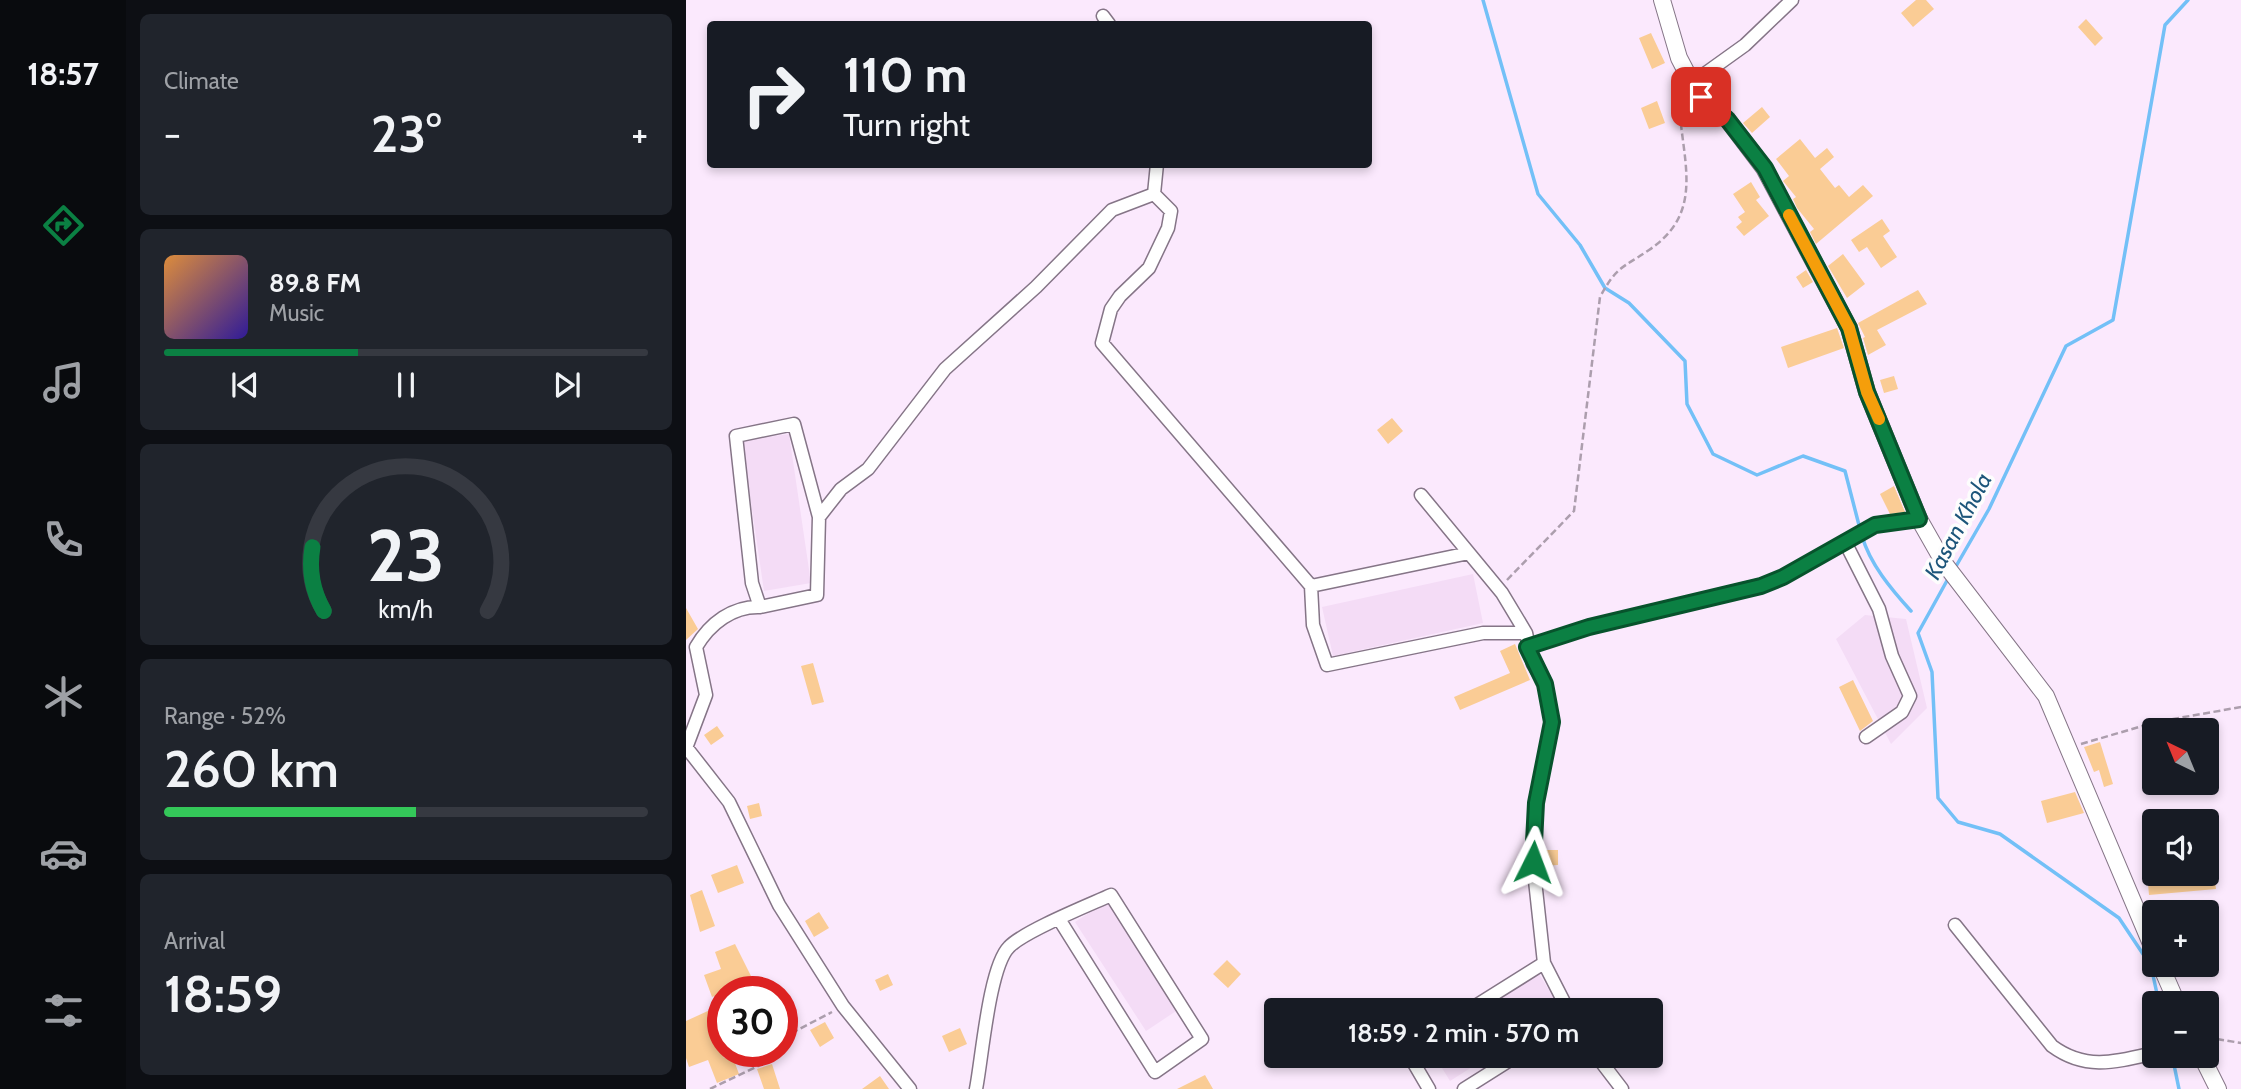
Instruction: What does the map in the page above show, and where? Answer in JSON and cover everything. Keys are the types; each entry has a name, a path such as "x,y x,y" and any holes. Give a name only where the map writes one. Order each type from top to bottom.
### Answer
{"main road":[{"path":"1662,0 1679,58 1696,90 1727,119 1765,168 1849,328 1867,392 1919,519 1944,563 2046,696 2142,923"},
{"path":"2208,1068 2218,1089"}],"street":[{"path":"1696,90 1791,0"},
{"path":"1154,194 1157,168"},
{"path":"1154,194 1168,205 1171,211 1168,228 1149,268 1120,296 1111,309 1102,343 1311,586 1313,625 1327,665 1483,633 1526,633"},
{"path":"819,517 841,489 868,469 945,369 1036,286 1112,209 1154,194"},
{"path":"760,607 752,583 736,436 794,424 819,517 817,595 760,607 741,606 706,631 696,647 706,695 686,747 729,802 779,905 844,1006 910,1089"},
{"path":"1421,495 1497,588 1526,633 1527,647 1545,684 1552,722 1536,803 1533,862 1545,963 1562,998"},
{"path":"1527,647 1589,627 1761,586 1783,577 1875,525 1919,519"},
{"path":"1845,542 1879,609 1888,645 1910,696 1902,712 1866,737"},
{"path":"1311,586 1469,553"},
{"path":"976,1089 992,987 1008,947 1059,919 1111,895 1202,1039 1155,1072 1059,919"},
{"path":"1955,925 2052,1046 2062,1053 2082,1062 2102,1065 2142,1056"},
{"path":"1488,998 1545,963"},
{"path":"1417,1068 1429,1089"},
{"path":"1465,1089 1498,1068"},
{"path":"1606,1068 1622,1089"}],"path":[{"path":"1497,588 1574,512 1600,297 1614,272 1652,248 1683,214 1689,185 1681,125 1696,90"},
{"path":"2067,748 2156,722 2241,707"},
{"path":"798,1030 844,1006"},
{"path":"2219,1039 2241,1044"},
{"path":"710,1089 756,1067"}],"shaded area":[{"path":"789,434 811,583 764,591 742,441"},
{"path":"1473,574 1483,623 1333,656 1322,607"},
{"path":"1865,615 1906,619 1927,708 1891,744 1836,639"},
{"path":"1118,894 1188,1003 1146,1031 1075,922"},
{"path":"1538,972 1554,998 1496,998"},
{"path":"1442,1068 1470,1068 1450,1081"}],"building":[{"path":"1916,0 1926,0 1934,9 1913,27 1901,13"},
{"path":"2086,19 2103,38 2095,46 2078,27"},
{"path":"1651,33 1665,63 1652,69 1639,38"},
{"path":"1657,101 1665,123 1649,129 1641,108"},
{"path":"1762,107 1770,117 1752,133 1743,123"},
{"path":"1800,139 1815,158 1827,148 1834,157 1820,169 1835,188 1839,185 1849,197 1863,185 1873,196 1816,244 1810,232 1814,229 1797,208 1793,199 1796,197 1783,181 1789,176 1776,159"},
{"path":"1751,182 1760,197 1756,200 1769,216 1744,236 1736,227 1742,222 1738,217 1745,212 1733,194"},
{"path":"1882,219 1890,231 1883,236 1897,257 1881,268 1867,247 1859,252 1851,240"},
{"path":"1843,254 1865,284 1847,298 1828,266"},
{"path":"1806,270 1813,282 1803,288 1796,277"},
{"path":"1918,290 1927,304 1877,330 1886,345 1868,355 1863,338 1865,337 1858,323"},
{"path":"1837,328 1844,348 1788,368 1781,347"},
{"path":"1894,376 1898,389 1884,393 1880,380"},
{"path":"1392,418 1403,431 1388,444 1377,430"},
{"path":"1894,486 1905,512 1890,514 1880,494"},
{"path":"686,608 698,629 686,640"},
{"path":"1515,644 1530,680 1460,710 1454,697 1510,673 1500,651"},
{"path":"813,663 824,702 812,705 801,666"},
{"path":"1853,680 1873,721 1860,731 1839,687"},
{"path":"717,726 724,736 711,745 704,735"},
{"path":"2100,742 2113,784 2104,787 2099,770 2094,772 2084,747"},
{"path":"2075,792 2084,813 2047,823 2041,801"},
{"path":"759,803 762,816 750,819 747,806"},
{"path":"1542,850 1558,850 1558,865 1542,866"},
{"path":"737,865 744,883 718,893 711,875"},
{"path":"2148,886 2216,886 2216,889 2149,895"},
{"path":"702,890 715,926 700,932 690,895"},
{"path":"819,912 829,928 814,937 805,921"},
{"path":"735,944 751,976 707,976 707,983 704,975 721,969 715,952"},
{"path":"1227,960 1241,974 1228,988 1213,974"},
{"path":"888,974 893,985 880,991 875,980"},
{"path":"707,1011 707,1060 689,1067 686,1058 686,1021"},
{"path":"825,1022 834,1038 820,1047 810,1030"},
{"path":"960,1028 967,1044 949,1052 942,1036"},
{"path":"711,1067 736,1067 739,1074 717,1083"},
{"path":"773,1067 780,1089 764,1089 757,1069"},
{"path":"1205,1075 1213,1089 1177,1089"},
{"path":"880,1076 889,1089 862,1089"}],"waterway":[{"path":"1483,0 1538,194 1580,245 1605,288 1629,303 1685,361 1687,404 1713,454 1757,475 1803,456 1845,471 1860,529"},
{"name":"Kasan Khola","path":"1955,568 1989,509 2066,346 2113,320 2165,25 2188,0"},
{"path":"1862,536 1876,566 1911,611"},
{"name":"Kasan Khola","path":"1949,577 1918,633 1932,672 1938,798 1958,822 2000,834 2119,918 2151,966 2156,991"},
{"name":"Kasan Khola","path":"2175,1068 2179,1089"}],"slow traffic":[{"path":"1789,215 1849,328 1867,392 1879,419"}],"route":[{"path":"1533,862 1536,803 1552,722 1545,684 1527,647 1589,627 1761,586 1783,577 1875,525 1919,519 1907,484 1867,392 1849,328 1765,168 1727,119 1701,97"}]}
